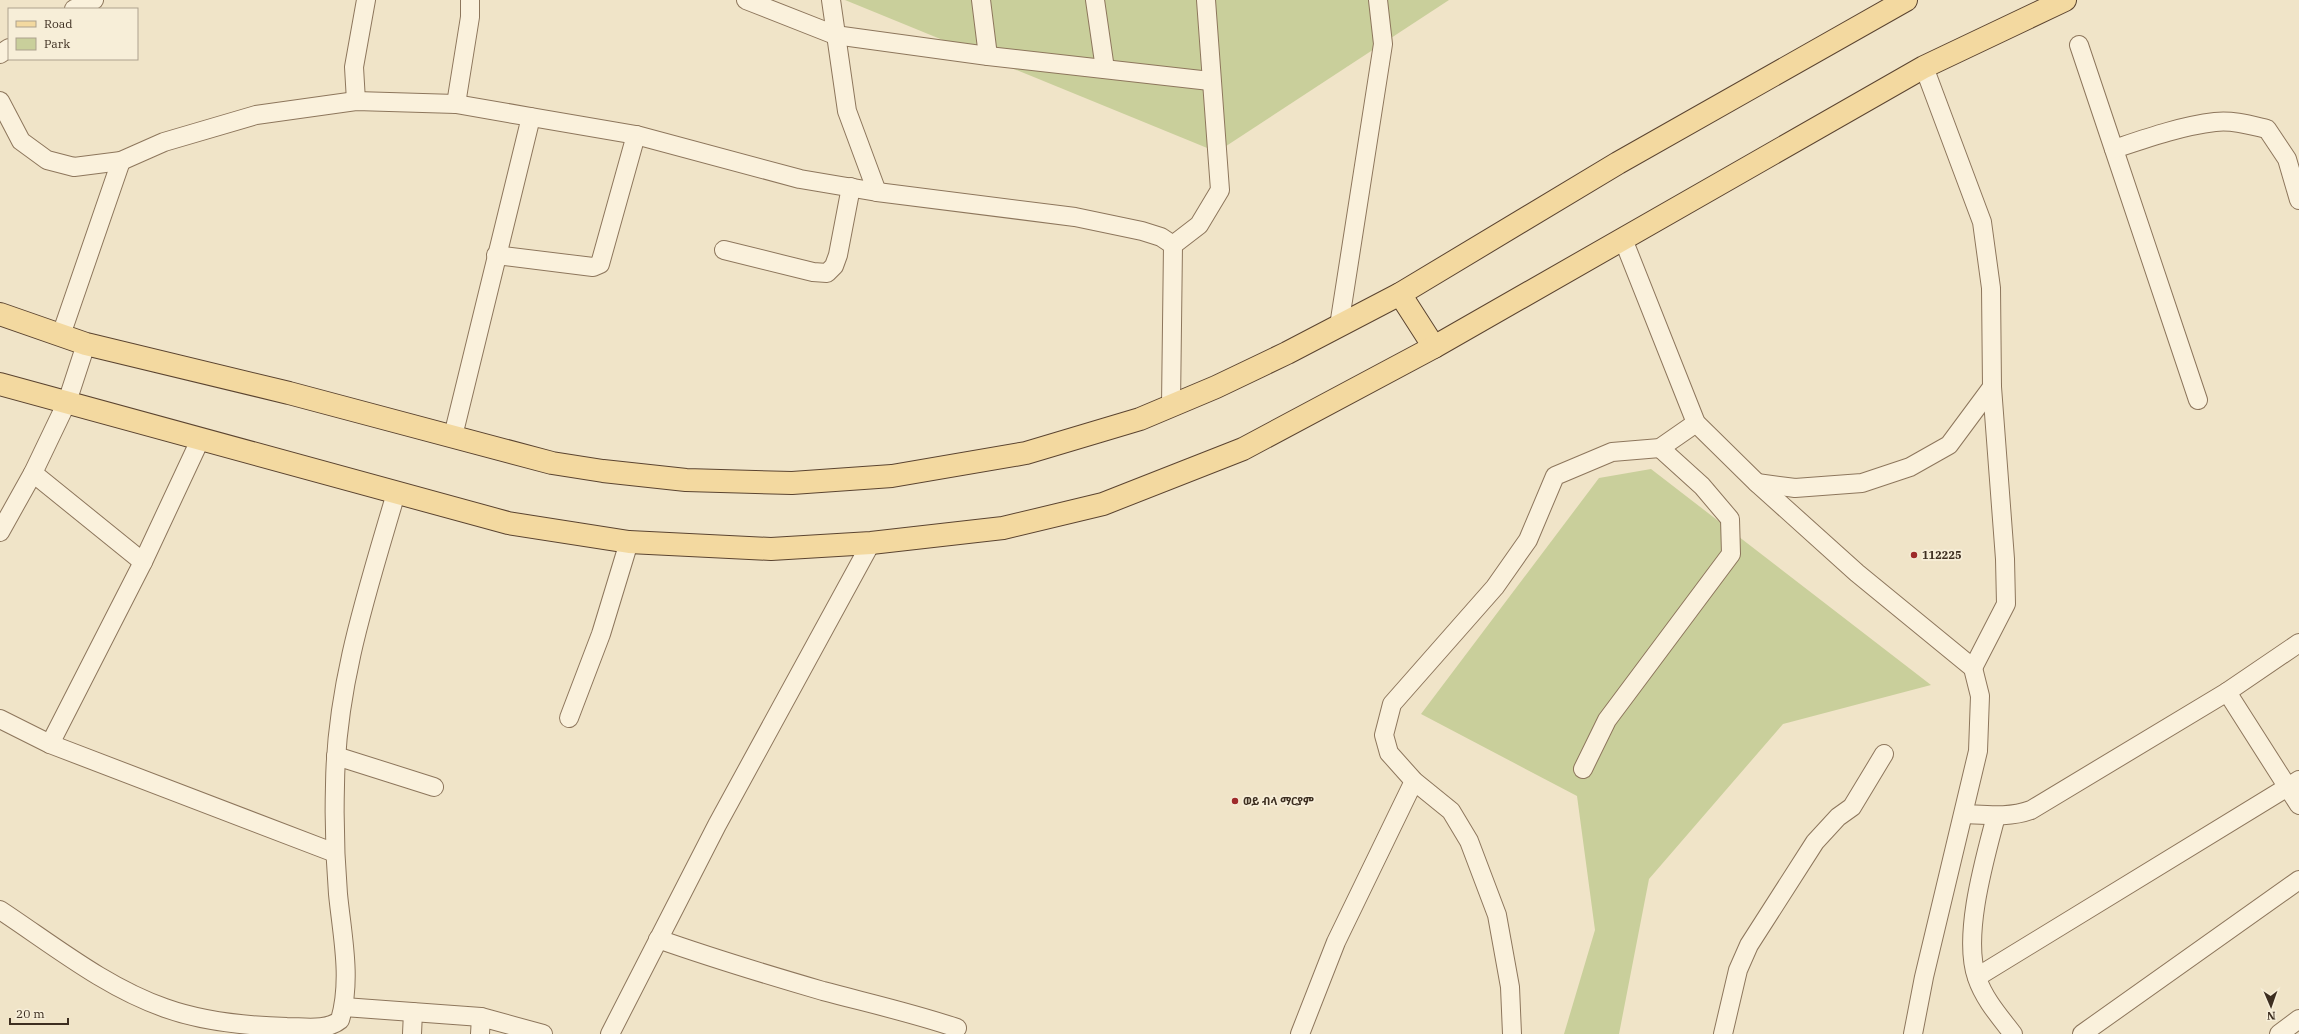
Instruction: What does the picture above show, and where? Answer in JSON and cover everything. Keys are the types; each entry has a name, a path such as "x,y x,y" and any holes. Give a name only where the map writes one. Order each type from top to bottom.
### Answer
{"main road":[{"path":"0,314 86,344 289,393 552,463 603,471 686,480 792,483 892,476 1026,453 1140,419 1216,387 1400,294 1618,163 1906,0"},
{"path":"0,384 200,440 508,523 629,542 771,549 871,543 1003,528 1103,504 1243,449 1434,347 1924,67 2065,0"},
{"path":"1400,294 1434,347"}],"street":[{"path":"76,8 94,0"},
{"path":"356,101 354,67 366,0"},
{"path":"456,104 470,17 470,0"},
{"path":"746,0 835,34 988,56 1210,81"},
{"path":"831,0 847,111 877,192"},
{"path":"981,0 988,56"},
{"path":"1095,0 1105,69"},
{"path":"1172,245 1199,225 1220,190 1210,81 1206,0"},
{"path":"1339,326 1383,44 1382,1"},
{"path":"2080,45 2198,400"},
{"path":"1924,67 1982,222 1991,288 1992,387 2006,559 2006,604 1973,668"},
{"path":"0,101 20,141 47,160 74,167 121,161 164,142 256,115 356,101 456,104 636,135 800,179 877,192 1075,217 1142,230 1161,237 1172,245"},
{"path":"453,436 496,255 531,117"},
{"path":"2114,149 2163,133 2216,122 2239,122 2267,129 2287,159 2299,200"},
{"path":"496,255 593,267 600,264 636,135"},
{"path":"61,335 121,161"},
{"path":"724,250 813,272 827,273 834,266 838,255 851,187"},
{"path":"1623,239 1696,423 1757,483 1857,573 1973,668 1978,684 1981,715 1978,751 1924,977 1913,1034"},
{"path":"1171,405 1172,245"},
{"path":"0,532 33,473 66,402 86,344"},
{"path":"1757,483 1795,488 1862,483 1910,467 1949,445 1992,387"},
{"path":"1512,1034 1510,987 1496,915 1469,841 1451,811 1414,781 1389,753 1384,735 1392,704 1499,581 1528,540 1555,476 1612,452 1660,448 1696,423"},
{"path":"50,744 143,562 200,440"},
{"path":"1583,769 1607,720 1731,554 1730,519 1702,486 1660,448"},
{"path":"33,473 143,562"},
{"path":"0,910 108,981 165,1008 223,1023 310,1027 334,1025 340,1020 344,1007 346,983 335,853 336,756 338,721 357,625 396,493"},
{"path":"569,718 601,634 629,542"},
{"path":"610,1034 717,825 871,543"},
{"path":"1964,814 1996,816 2018,814 2031,810 2227,692 2299,643"},
{"path":"2227,692 2294,784 2299,805"},
{"path":"0,719 50,744 335,853"},
{"path":"1723,1034 1738,970 1749,945 1815,842 1838,817 1852,807 1884,754"},
{"path":"336,756 434,787"},
{"path":"1300,1034 1336,942 1414,781"},
{"path":"1977,977 2294,784"},
{"path":"1996,816 1979,880 1972,947 1977,977 1989,1001 2013,1034"},
{"path":"2082,1034 2299,880"},
{"path":"658,939 704,955 824,991 923,1016 957,1028"},
{"path":"344,1007 413,1012 480,1026 543,1034"},
{"path":"412,1034 413,1012"},
{"path":"2279,1034 2299,1019"}],"green space":[{"path":"845,0 1449,0 1217,152"},
{"path":"1651,469 1931,685 1783,724 1649,879 1619,1034 1564,1034 1595,930 1577,796 1421,714 1599,478"}],"place":[{"name":"112225","path":"1914,555"},
{"name":"ወይ ብላ ማርያም","path":"1235,801"}]}
